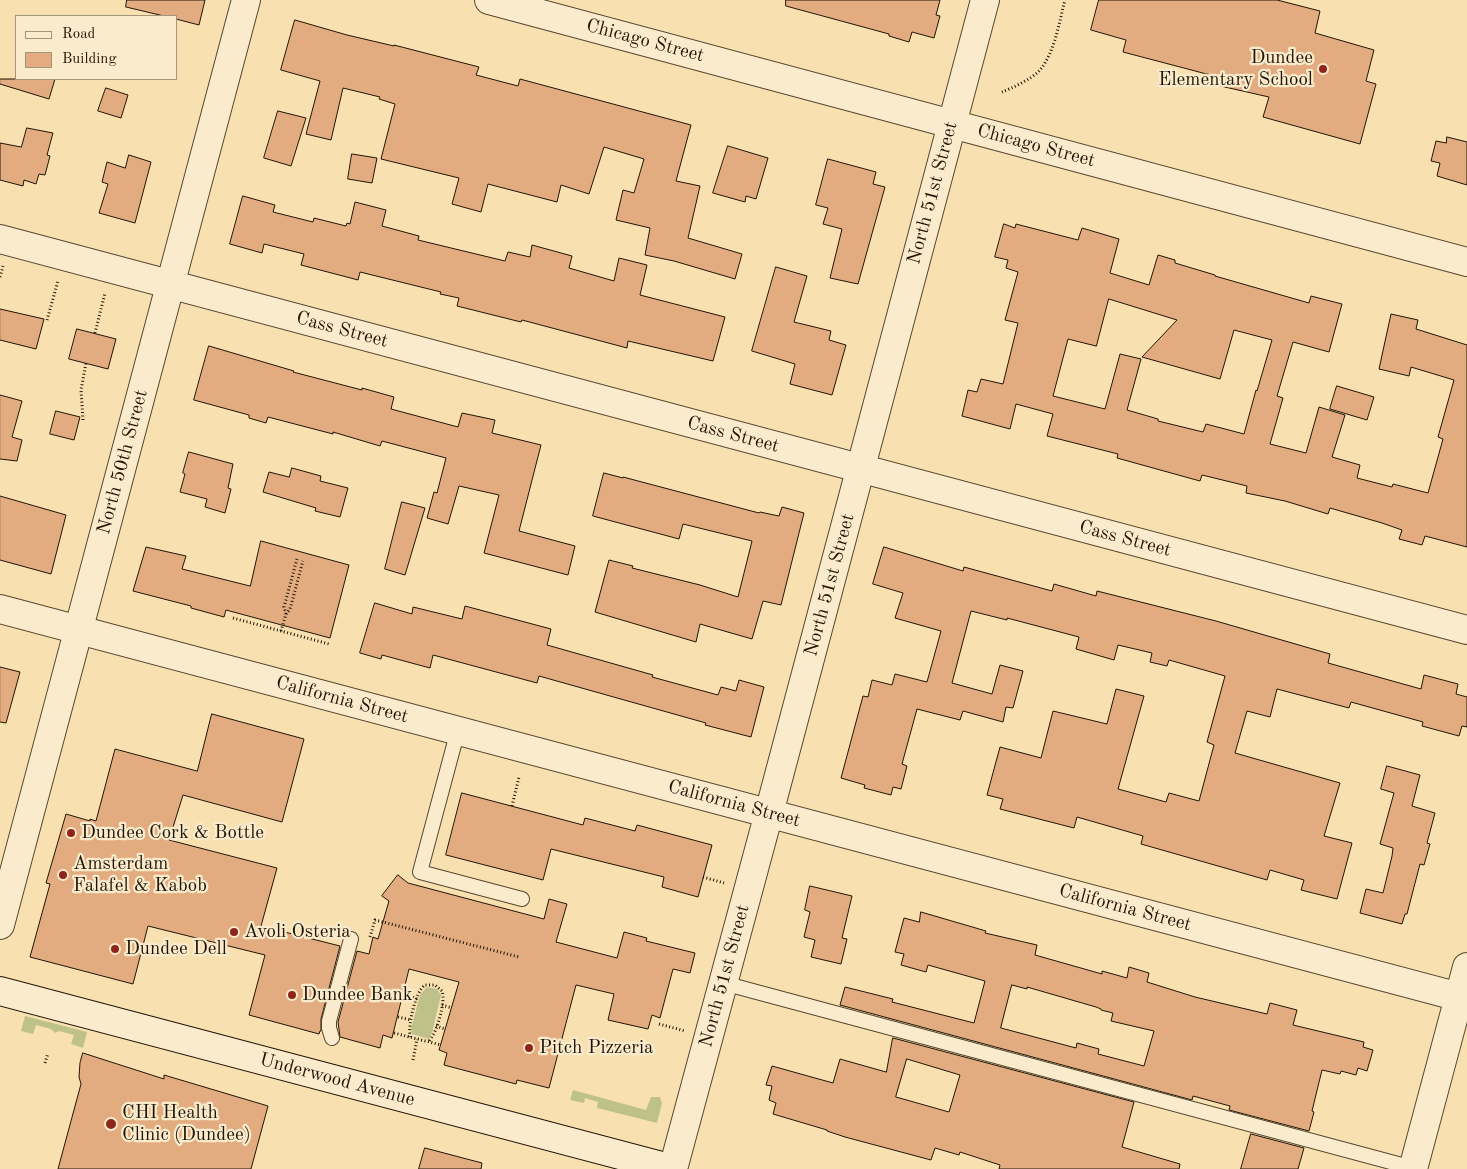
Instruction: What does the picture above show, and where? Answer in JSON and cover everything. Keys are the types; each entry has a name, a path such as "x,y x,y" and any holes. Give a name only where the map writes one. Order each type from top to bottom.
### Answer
{"street":[{"name":"North 50th Street","path":"0,925 246,0"},
{"name":"Chicago Street","path":"489,0 1467,262"},
{"name":"North 51st Street","path":"673,1169 985,0"},
{"name":"Cass Street","path":"0,239 1467,630"},
{"name":"California Street","path":"0,609 1463,998"},
{"path":"1413,1169 1463,998 1467,967"},
{"name":"Underwood Avenue","path":"0,991 673,1169"}],"lane":[{"path":"458,730 420,872 522,899"},
{"path":"332,1038 329,1020 350,939"},
{"path":"723,983 1413,1169"}],"path":[{"path":"1002,92 1038,72 1046,61 1054,42 1064,0"},
{"path":"47,320 59,276"},
{"path":"95,334 106,289"},
{"path":"83,420 81,390 86,363"},
{"path":"286,614 284,607 297,559"},
{"path":"281,631 286,614 290,609 303,561"},
{"path":"233,618 329,644"},
{"path":"512,806 519,777"},
{"path":"703,878 729,884"},
{"path":"375,920 519,957"},
{"path":"410,1037 408,1029 416,999 422,987 432,984 442,991 443,995 434,1035 428,1042"},
{"path":"403,994 416,999"},
{"path":"442,1005 452,1008"},
{"path":"398,1017 411,1020"},
{"path":"659,1024 691,1033"},
{"path":"436,1026 445,1029"},
{"path":"394,1033 441,1045"},
{"path":"413,1060 418,1039"},
{"path":"45,1063 48,1052"}],"green space":[{"path":"427,987 437,989 441,995 429,1039 412,1034 411,1029 420,995"},
{"path":"25,1016 87,1032 83,1048 71,1044 74,1035 59,1031 55,1033 51,1029 36,1025 33,1034 21,1031"},
{"path":"573,1090 646,1110 651,1097 660,1097 662,1103 657,1123 597,1108 598,1102 585,1098 584,1103 570,1100"}],"building":[{"path":"127,0 205,0 199,25 178,20 178,15 160,15 126,7"},
{"path":"786,0 940,0 936,15 940,16 934,38 912,32 909,42 889,36 889,34 786,6"},
{"name":"Dundee Elementary School","path":"1099,0 1277,0 1320,11 1315,33 1374,50 1366,81 1376,84 1360,144 1263,117 1269,97 1216,85 1218,77 1123,52 1126,40 1091,30"},
{"path":"295,20 347,35 479,67 476,75 518,86 520,79 691,125 676,181 700,186 688,238 742,254 735,279 674,261 645,255 650,228 616,220 623,190 634,193 644,159 604,147 589,194 561,185 557,202 488,184 481,212 452,204 459,178 381,159 395,104 379,99 380,97 343,88 331,140 306,134 320,81 281,70"},
{"path":"0,79 55,80 49,99 0,84"},
{"path":"106,88 128,95 121,118 98,111"},
{"path":"278,111 306,118 291,166 264,158"},
{"path":"27,128 53,133 47,155 50,156 45,175 39,174 36,184 24,180 23,186 0,180 0,143 21,147"},
{"path":"1447,137 1467,142 1467,185 1437,176 1440,163 1431,161 1436,141 1446,143"},
{"path":"728,146 768,158 756,199 746,196 745,202 713,193"},
{"path":"352,154 377,158 372,183 348,179"},
{"path":"129,155 151,162 135,223 99,213 108,184 102,182 107,162 125,168"},
{"path":"828,159 876,172 873,184 885,187 858,284 830,278 842,229 823,224 828,208 816,205"},
{"path":"243,196 275,205 273,212 313,222 314,218 346,226 347,223 350,224 355,202 386,210 382,226 419,236 418,240 505,261 508,252 530,257 532,245 572,256 569,268 614,281 619,258 647,265 640,295 725,317 713,361 628,341 627,348 522,320 521,322 457,306 459,298 440,294 441,292 360,272 358,280 301,265 304,254 264,244 262,253 230,244"},
{"path":"1004,224 1015,228 1016,224 1078,240 1082,228 1119,239 1110,273 1149,285 1158,255 1175,260 1175,263 1215,276 1309,303 1311,296 1342,304 1329,352 1293,342 1277,396 1283,398 1270,444 1306,453 1319,407 1345,415 1332,457 1360,465 1357,478 1392,487 1393,484 1428,493 1443,439 1438,437 1454,380 1411,367 1409,376 1379,369 1391,314 1418,320 1416,329 1467,345 1467,547 1425,536 1422,545 1399,539 1402,530 1382,523 1330,508 1328,514 1285,501 1246,493 1247,486 1202,475 1200,481 1117,458 1118,454 1047,436 1053,414 1016,404 1010,429 962,416 968,390 977,392 981,379 1003,384 1018,323 1005,320 1018,272 1006,268 1008,260 995,257","holes":["1109,299 1177,320 1142,357 1220,379 1234,330 1272,340 1244,434 1206,424 1203,432 1158,421 1158,419 1127,410 1141,359 1120,354 1105,409 1053,396 1068,339 1096,346"]},
{"path":"776,267 807,276 794,322 831,331 829,340 846,345 832,395 790,384 795,364 752,351"},
{"path":"0,309 44,319 36,349 0,340"},
{"path":"77,329 116,339 108,369 69,359"},
{"path":"209,346 293,372 394,397 391,409 458,427 462,413 495,420 492,433 541,445 519,531 575,546 568,575 484,553 499,495 459,486 448,524 427,518 434,492 437,493 446,458 382,441 380,446 333,432 333,434 268,417 266,423 249,418 249,415 194,400"},
{"path":"1337,386 1374,397 1367,420 1330,409"},
{"path":"0,395 22,401 12,437 22,440 17,461 0,459"},
{"path":"56,411 80,417 74,440 50,434"},
{"path":"189,452 233,464 228,488 231,489 225,513 205,507 207,499 180,492"},
{"path":"292,468 321,476 320,481 348,488 340,517 315,511 316,508 263,492 269,472 289,477"},
{"path":"604,473 759,513 779,516 782,507 804,513 781,605 763,601 752,639 700,624 696,642 595,612 609,560 738,597 752,541 683,524 679,539 593,516"},
{"path":"0,496 66,515 51,574 0,560"},
{"path":"402,502 425,508 405,575 385,569"},
{"path":"261,541 349,565 330,638 226,610 224,617 191,608 191,606 133,591 146,547 186,556 182,569 250,586"},
{"path":"884,547 963,571 964,567 1052,591 1054,584 1096,596 1097,591 1216,621 1330,654 1328,663 1421,689 1424,675 1458,684 1456,694 1467,697 1467,727 1462,726 1459,736 1422,726 1423,722 1351,702 1349,708 1277,689 1270,717 1247,711 1235,753 1340,783 1324,836 1352,843 1337,899 1301,890 1304,880 1270,870 1267,880 1141,844 1143,836 1077,817 1074,828 1000,809 1003,799 987,795 1000,747 1041,758 1053,711 1107,724 1116,689 1144,696 1118,789 1166,802 1169,793 1199,801 1214,745 1207,742 1225,676 1169,660 1167,666 1150,662 1152,653 1118,645 1114,660 1076,649 1079,637 1007,618 1007,620 971,611 952,683 992,694 1000,665 1023,671 1013,708 1006,707 1003,722 963,711 960,720 917,709 902,764 907,766 901,789 893,787 891,795 864,788 865,785 841,778 863,696 868,697 872,680 892,685 895,674 927,682 941,631 895,618 903,593 873,584"},
{"path":"375,603 412,614 413,607 462,619 465,606 551,629 547,645 718,695 721,687 736,691 739,680 764,687 751,737 539,676 537,683 433,655 430,668 382,655 381,659 360,653"},
{"path":"0,667 20,672 6,723 0,722"},
{"path":"212,714 304,739 282,822 183,795 169,840 277,868 261,926 340,946 321,1019 321,1031 319,1034 249,1015 265,955 148,926 133,984 30,957 50,884 46,883 66,814 96,821 115,749 197,771"},
{"path":"1387,766 1420,775 1412,806 1435,813 1427,843 1430,844 1424,865 1420,864 1407,914 1405,914 1402,924 1360,913 1366,889 1383,893 1392,856 1393,848 1380,844 1394,793 1381,789"},
{"path":"462,793 583,825 585,818 635,831 637,825 712,845 698,897 662,887 664,877 551,849 543,880 446,855"},
{"path":"398,875 408,883 544,919 549,899 567,904 556,942 617,958 624,932 647,938 646,941 695,953 690,973 673,969 660,1018 652,1015 648,1029 608,1020 614,994 576,985 549,1088 517,1080 516,1084 444,1065 447,1053 439,1050 459,982 409,969 392,1038 383,1035 380,1048 340,1037 338,1022 357,951 369,954 373,937 378,939 389,901 382,896"},
{"path":"810,886 852,896 842,938 847,939 841,964 811,957 815,940 804,937 810,912 805,910"},
{"path":"921,912 986,931 985,933 1037,945 1035,955 1102,974 1102,971 1127,978 1129,967 1149,973 1147,982 1195,997 1267,1014 1270,1003 1297,1010 1293,1025 1364,1042 1363,1047 1373,1050 1367,1071 1358,1068 1356,1075 1341,1071 1340,1074 1322,1070 1309,1131 1229,1110 1230,1106 1193,1096 1192,1100 840,1005 845,987 893,999 892,1002 974,1023 985,981 928,965 926,972 901,965 904,954 895,952 904,918 919,922","holes":["1012,985 1027,989 1027,987 1096,1007 1113,1013 1111,1021 1154,1031 1144,1066 1098,1054 1099,1049 1077,1043 1076,1048 1001,1028"]},
{"path":"893,1038 1134,1102 1122,1147 1180,1164 1179,1169 999,1169 1000,1165 960,1152 959,1155 935,1148 931,1160 845,1137 773,1114 776,1103 769,1100 772,1086 766,1085 772,1066 833,1083 840,1059 886,1072","holes":["907,1059 960,1075 949,1112 896,1097"]},
{"path":"83,1053 164,1079 164,1075 268,1106 251,1169 58,1169 81,1084 79,1077"},
{"path":"1251,1134 1304,1148 1298,1169 1241,1169"},
{"path":"425,1148 482,1163 481,1169 419,1169"}],"place":[{"name":"Dundee Elementary School","path":"1323,69"},
{"name":"Dundee Cork & Bottle","path":"71,833"},
{"name":"Amsterdam Falafel & Kabob","path":"63,875"},
{"name":"Avoli Osteria","path":"234,932"},
{"name":"Dundee Dell","path":"115,949"},
{"name":"Dundee Bank","path":"292,995"},
{"name":"Pitch Pizzeria","path":"529,1048"},
{"name":"CHI Health Clinic (Dundee)","path":"111,1124"}]}
